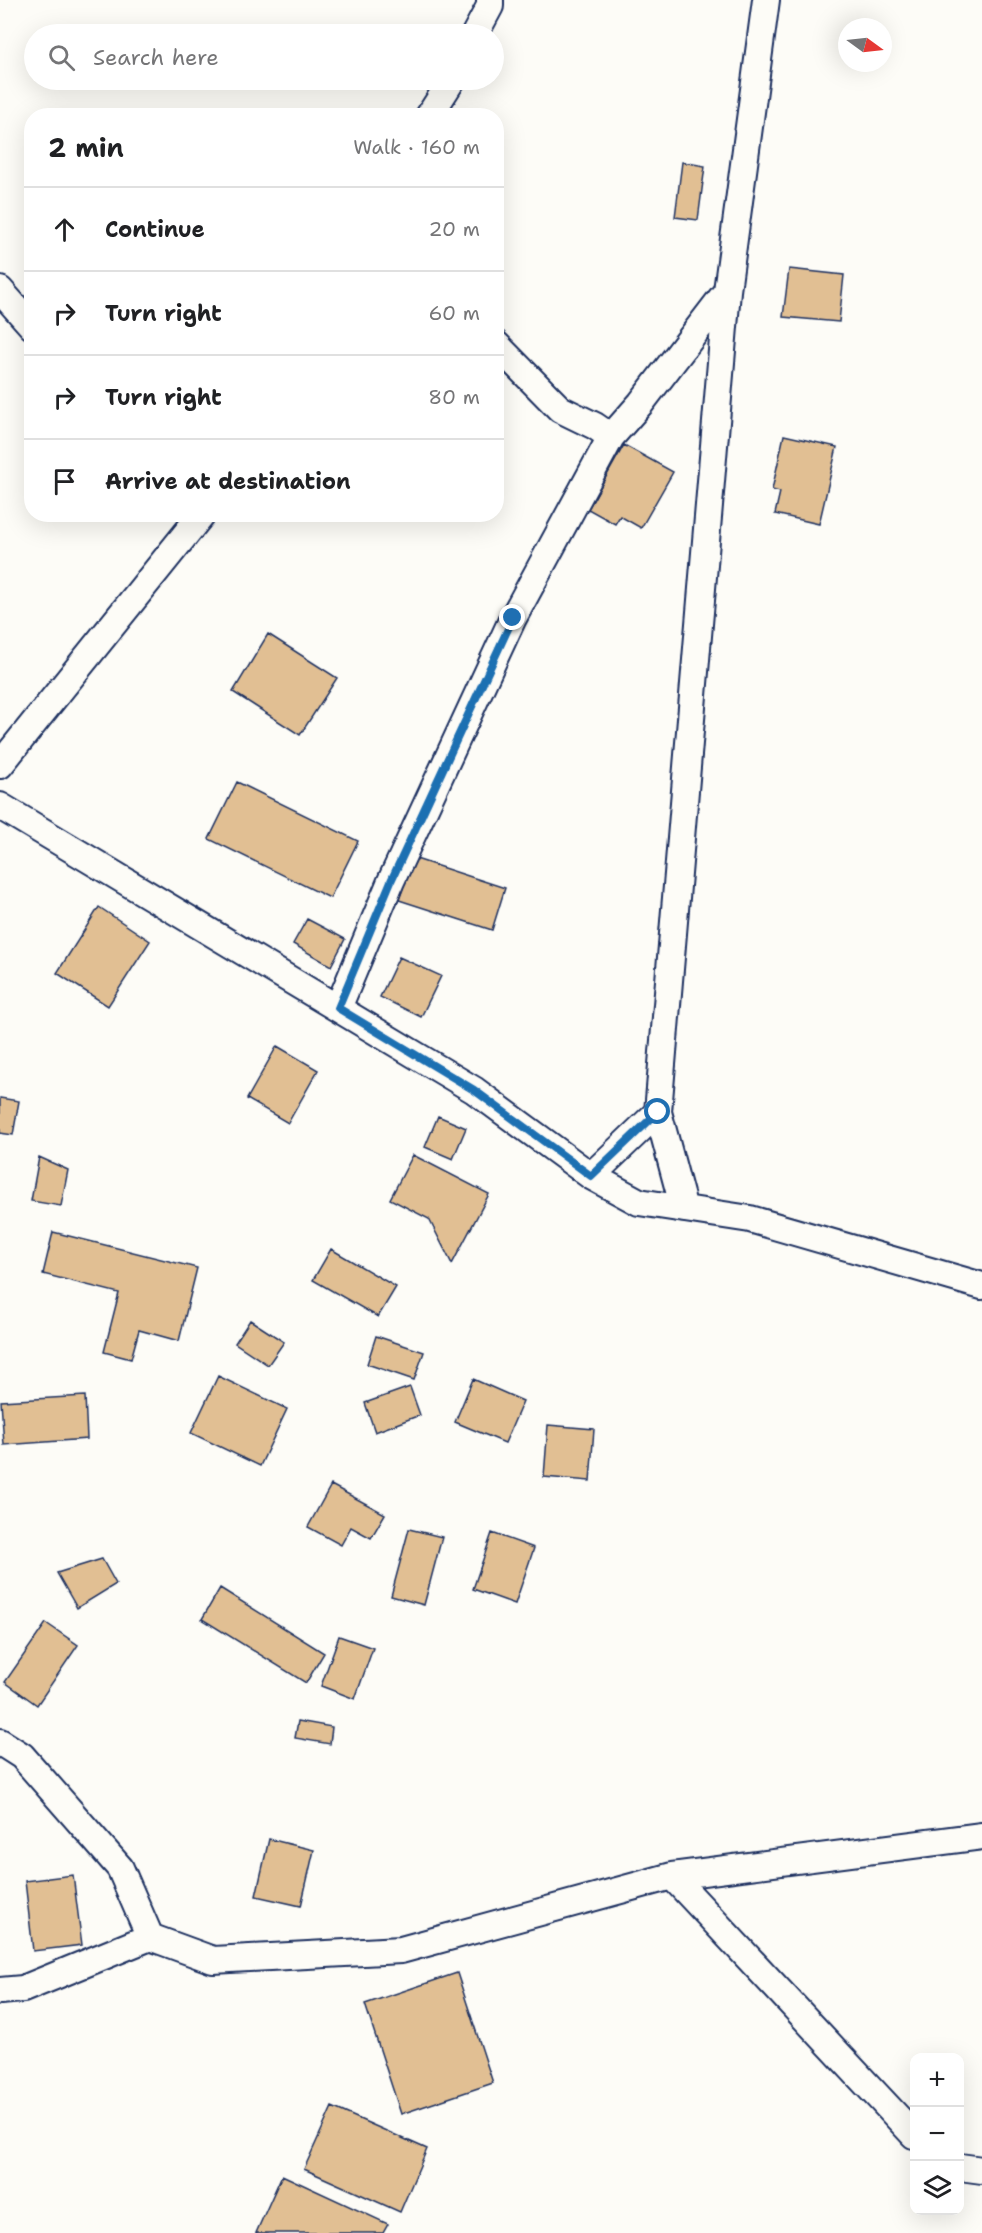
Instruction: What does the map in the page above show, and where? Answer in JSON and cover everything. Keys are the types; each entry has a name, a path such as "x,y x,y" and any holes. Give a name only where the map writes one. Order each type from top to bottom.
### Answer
{"street":[{"path":"480,24 490,0"},
{"path":"684,1209 658,1112 727,291 766,0"},
{"path":"434,108 446,90"},
{"path":"0,291 24,317"},
{"path":"338,1008 391,881 513,618 611,437 641,403 727,291"},
{"path":"504,352 560,409 611,437"},
{"path":"0,765 189,522"},
{"path":"0,806 474,1090 591,1176 639,1202 750,1219 982,1286"},
{"path":"591,1176 658,1112"},
{"path":"0,1742 22,1756 120,1868 150,1937"},
{"path":"0,1991 23,1989 150,1937 213,1960 401,1950 672,1876 982,1836"},
{"path":"672,1876 910,2130"},
{"path":"964,2168 982,2170"}],"building":[{"path":"682,162 705,166 698,220 675,217"},
{"path":"789,269 844,275 839,322 783,317"},
{"path":"784,435 837,447 819,524 775,514 780,492 772,490"},
{"path":"624,445 673,472 641,528 620,516 615,524 588,509"},
{"path":"268,634 337,678 300,735 233,692"},
{"path":"237,782 358,841 330,898 209,839"},
{"path":"413,858 505,888 492,930 399,900"},
{"path":"99,907 150,941 108,1006 57,973"},
{"path":"307,919 345,939 331,966 293,944"},
{"path":"399,957 441,976 421,1017 380,997"},
{"path":"277,1046 318,1070 288,1123 247,1099"},
{"path":"0,1098 19,1101 13,1135 0,1133"},
{"path":"438,1116 466,1128 453,1159 425,1147"},
{"path":"413,1155 489,1194 452,1264 429,1219 390,1199"},
{"path":"39,1157 68,1170 61,1206 31,1201"},
{"path":"53,1232 197,1268 179,1341 139,1330 131,1359 104,1352 119,1293 43,1274"},
{"path":"331,1249 396,1287 378,1317 313,1280"},
{"path":"250,1320 284,1342 268,1365 235,1343"},
{"path":"376,1336 424,1352 414,1380 367,1364"},
{"path":"218,1376 287,1409 260,1466 191,1433"},
{"path":"473,1379 523,1401 505,1443 455,1422"},
{"path":"410,1387 420,1415 375,1432 365,1403"},
{"path":"85,1396 87,1439 4,1445 1,1401"},
{"path":"548,1425 594,1429 590,1481 544,1477"},
{"path":"331,1485 385,1514 371,1538 351,1527 341,1545 308,1527"},
{"path":"409,1529 442,1537 424,1605 391,1596"},
{"path":"492,1533 534,1548 515,1604 473,1589"},
{"path":"102,1559 116,1584 77,1608 57,1573"},
{"path":"220,1588 324,1653 306,1683 202,1619"},
{"path":"46,1623 78,1645 37,1705 5,1682"},
{"path":"339,1636 373,1648 355,1699 321,1686"},
{"path":"298,1721 332,1727 330,1744 295,1738"},
{"path":"269,1839 314,1850 301,1906 256,1896"},
{"path":"73,1875 82,1945 33,1951 25,1881"},
{"path":"457,1973 493,2083 401,2114 365,2004"},
{"path":"332,2107 427,2149 400,2212 304,2169"},
{"path":"282,2175 388,2224 383,2233 256,2233"}],"route":[{"path":"513,618 391,881 338,1008 474,1090 591,1176 658,1112"}]}
